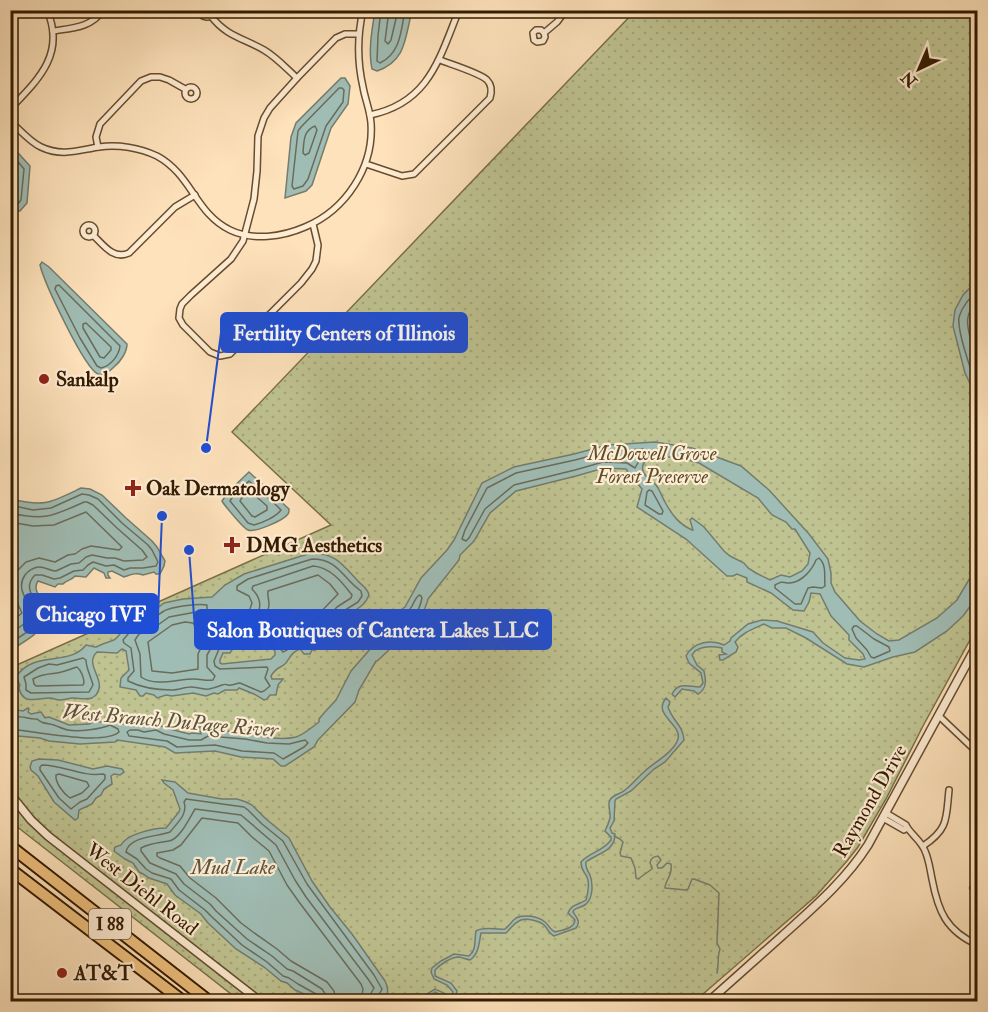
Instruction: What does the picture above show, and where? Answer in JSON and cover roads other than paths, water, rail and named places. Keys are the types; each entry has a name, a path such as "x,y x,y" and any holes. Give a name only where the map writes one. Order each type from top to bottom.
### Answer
{"highway":[{"name":"I 88","path":"10,846 210,1002"},
{"name":"I 88","path":"10,869 184,1002"}],"street":[{"path":"10,109 37,81 52,51 53,31 47,10"},
{"path":"53,31 85,26 98,18 103,10"},
{"path":"201,10 203,16 207,17 212,13 224,30 264,50 297,78"},
{"path":"10,121 31,140 44,148 57,152 76,152 110,146 145,151 176,170 207,213 219,224 235,232 258,236 299,230 313,224 341,203 352,190 366,164 371,139 370,114 358,58 358,34 363,10"},
{"path":"370,114 395,107 414,95 428,79 440,60 459,10"},
{"path":"544,33 566,10"},
{"path":"313,224 318,239 318,253 308,275 228,355 220,356 210,352 183,324 179,318 180,309 191,295 235,255 245,234 254,199 257,145 261,126 270,108 336,38 345,34 358,34"},
{"path":"366,164 402,176 414,174 490,98 492,91 486,79 440,60"},
{"path":"98,147 96,137 100,124 141,81 151,77 160,77 185,89"},
{"path":"94,236 112,253 121,256 127,254 175,207 195,195"},
{"name":"Raymond Drive","path":"708,1002 839,883 862,855 978,643"},
{"path":"938,715 978,753"},
{"path":"923,846 934,838 945,824 949,790"},
{"name":"West Diehl Road","path":"10,794 31,820 48,836 261,1002"},
{"path":"884,816 904,830 907,828 923,846 929,862 936,900 945,921 963,938 978,945"},
{"path":"973,888 978,894"}],"water":[{"path":"375,11 412,11 406,38 399,54 387,67 377,71 372,69 370,55"},
{"path":"341,78 345,78 350,86 348,104 331,128 312,185 306,191 285,198 291,137 296,123"},
{"path":"10,144 30,166 27,203 20,211 11,211"},
{"path":"42,262 127,344 121,359 107,373 98,374 84,357 65,324 49,288 40,265"},
{"path":"978,284 977,398 965,373 953,326 955,310 963,295 973,285"},
{"path":"655,442 692,448 741,466 769,490 809,534 828,559 831,583 835,592 860,621 889,641 899,640 937,618 957,600 977,566 977,597 963,616 947,631 915,652 864,667 847,664 786,628 772,628 764,624 741,636 735,642 738,647 736,652 723,660 720,660 719,655 726,654 722,652 722,648 708,647 695,651 692,655 697,665 704,671 704,687 698,694 682,689 675,697 672,694 678,687 700,687 703,683 701,673 689,663 686,656 689,651 708,642 724,645 748,624 762,620 777,621 813,632 823,643 845,658 865,659 849,640 849,635 831,616 820,594 811,593 804,611 793,610 771,593 747,582 747,578 737,574 727,576 686,539 637,507 642,489 626,469 604,468 516,491 490,513 474,541 460,555 459,560 428,599 424,615 376,661 359,690 355,702 314,747 285,766 281,766 273,759 241,757 215,751 175,753 165,747 117,740 80,744 11,734 11,712 28,708 31,714 41,712 45,718 49,717 69,725 101,722 109,718 123,724 146,726 156,724 189,734 201,734 199,727 201,727 263,737 299,736 319,722 319,719 336,700 351,671 396,619 398,612 405,607 421,578 447,550 482,483 514,467 608,445","holes":["676,457 699,463 758,498 772,515 795,529 810,553 808,564 802,571 790,577 781,575 770,580 730,556 704,527 692,518 690,520 693,530 687,528 670,511 656,485 643,471 643,464 650,459"]},
{"path":"249,472 289,509 285,517 263,528 252,530 243,526 222,501"},
{"path":"81,488 90,489 102,495 152,541 165,561 164,566 160,574 154,572 124,577 112,571 108,572 110,578 106,578 104,573 94,568 86,577 75,576 55,587 38,581 36,590 47,609 47,619 36,633 11,650 11,499 32,503 47,502"},
{"path":"311,553 326,555 342,564 366,588 369,595 364,603 348,615 323,643 316,645 315,650 312,650 310,654 304,654 300,649 297,650 286,663 275,671 271,676 272,679 283,679 278,685 276,695 270,695 264,700 239,688 206,696 193,693 157,698 146,693 140,696 136,690 120,687 121,678 129,670 126,651 122,649 117,653 97,652 93,657 99,689 92,698 30,700 21,693 16,677 32,664 79,652 86,645 96,647 114,640 131,620 143,619 164,603 212,597 225,585 244,574","holes":["253,642 269,646 275,651 271,659 220,663 223,653 230,653 240,645"]},
{"path":"666,698 670,702 668,707 682,731 684,740 665,762 654,769 631,791 616,799 614,821 610,828 615,834 614,840 609,848 586,862 592,882 591,894 586,904 573,912 578,921 576,928 554,936 542,924 524,919 517,922 506,933 481,933 473,958 470,960 453,958 435,970 435,976 451,983 457,991 456,995 449,1000 435,992 431,995 431,1001 427,1001 427,994 435,989 452,995 453,992 447,985 434,979 432,968 454,954 469,956 472,954 476,931 486,928 505,929 516,918 522,916 542,920 555,932 567,929 574,923 575,920 568,913 569,910 586,900 589,886 581,862 611,840 605,831 610,818 610,800 628,788 676,744 678,734 663,709"},
{"path":"58,760 93,769 107,766 122,769 124,772 111,776 112,784 104,789 92,804 79,810 78,818 75,820 54,802 38,776 31,770 32,761"},
{"name":"Mud Lake","path":"162,780 175,782 188,793 246,802 289,838 312,881 385,981 388,989 387,997 384,997 382,1001 320,1001 295,990 236,949 201,914 175,895 167,884 139,872 133,863 114,851 115,847 135,835 148,830 166,828 179,812 173,790"}],"waterway":[{"path":"614,836 623,842 621,856 631,858 636,878 638,879 652,869 651,860 658,856 661,860 657,865 658,868 662,868 667,863 671,864 671,872 665,888 686,890 694,879 710,885 719,893 717,943 720,949 717,973"}],"place":[{"name":"Sankalp","path":"44,379"},
{"name":"Fertility Centers of Illinois","path":"206,448"},
{"name":"Oak Dermatology","path":"133,488"},
{"name":"Chicago IVF","path":"162,516"},
{"name":"DMG Aesthetics","path":"232,545"},
{"name":"Salon Boutiques of Cantera Lakes LLC","path":"189,550"},
{"name":"AT&T","path":"62,973"}],"park label":[{"name":"McDowell Grove Forest Preserve","path":"652,464"}],"water label":[{"name":"West Branch DuPage River","path":"170,721"}]}
